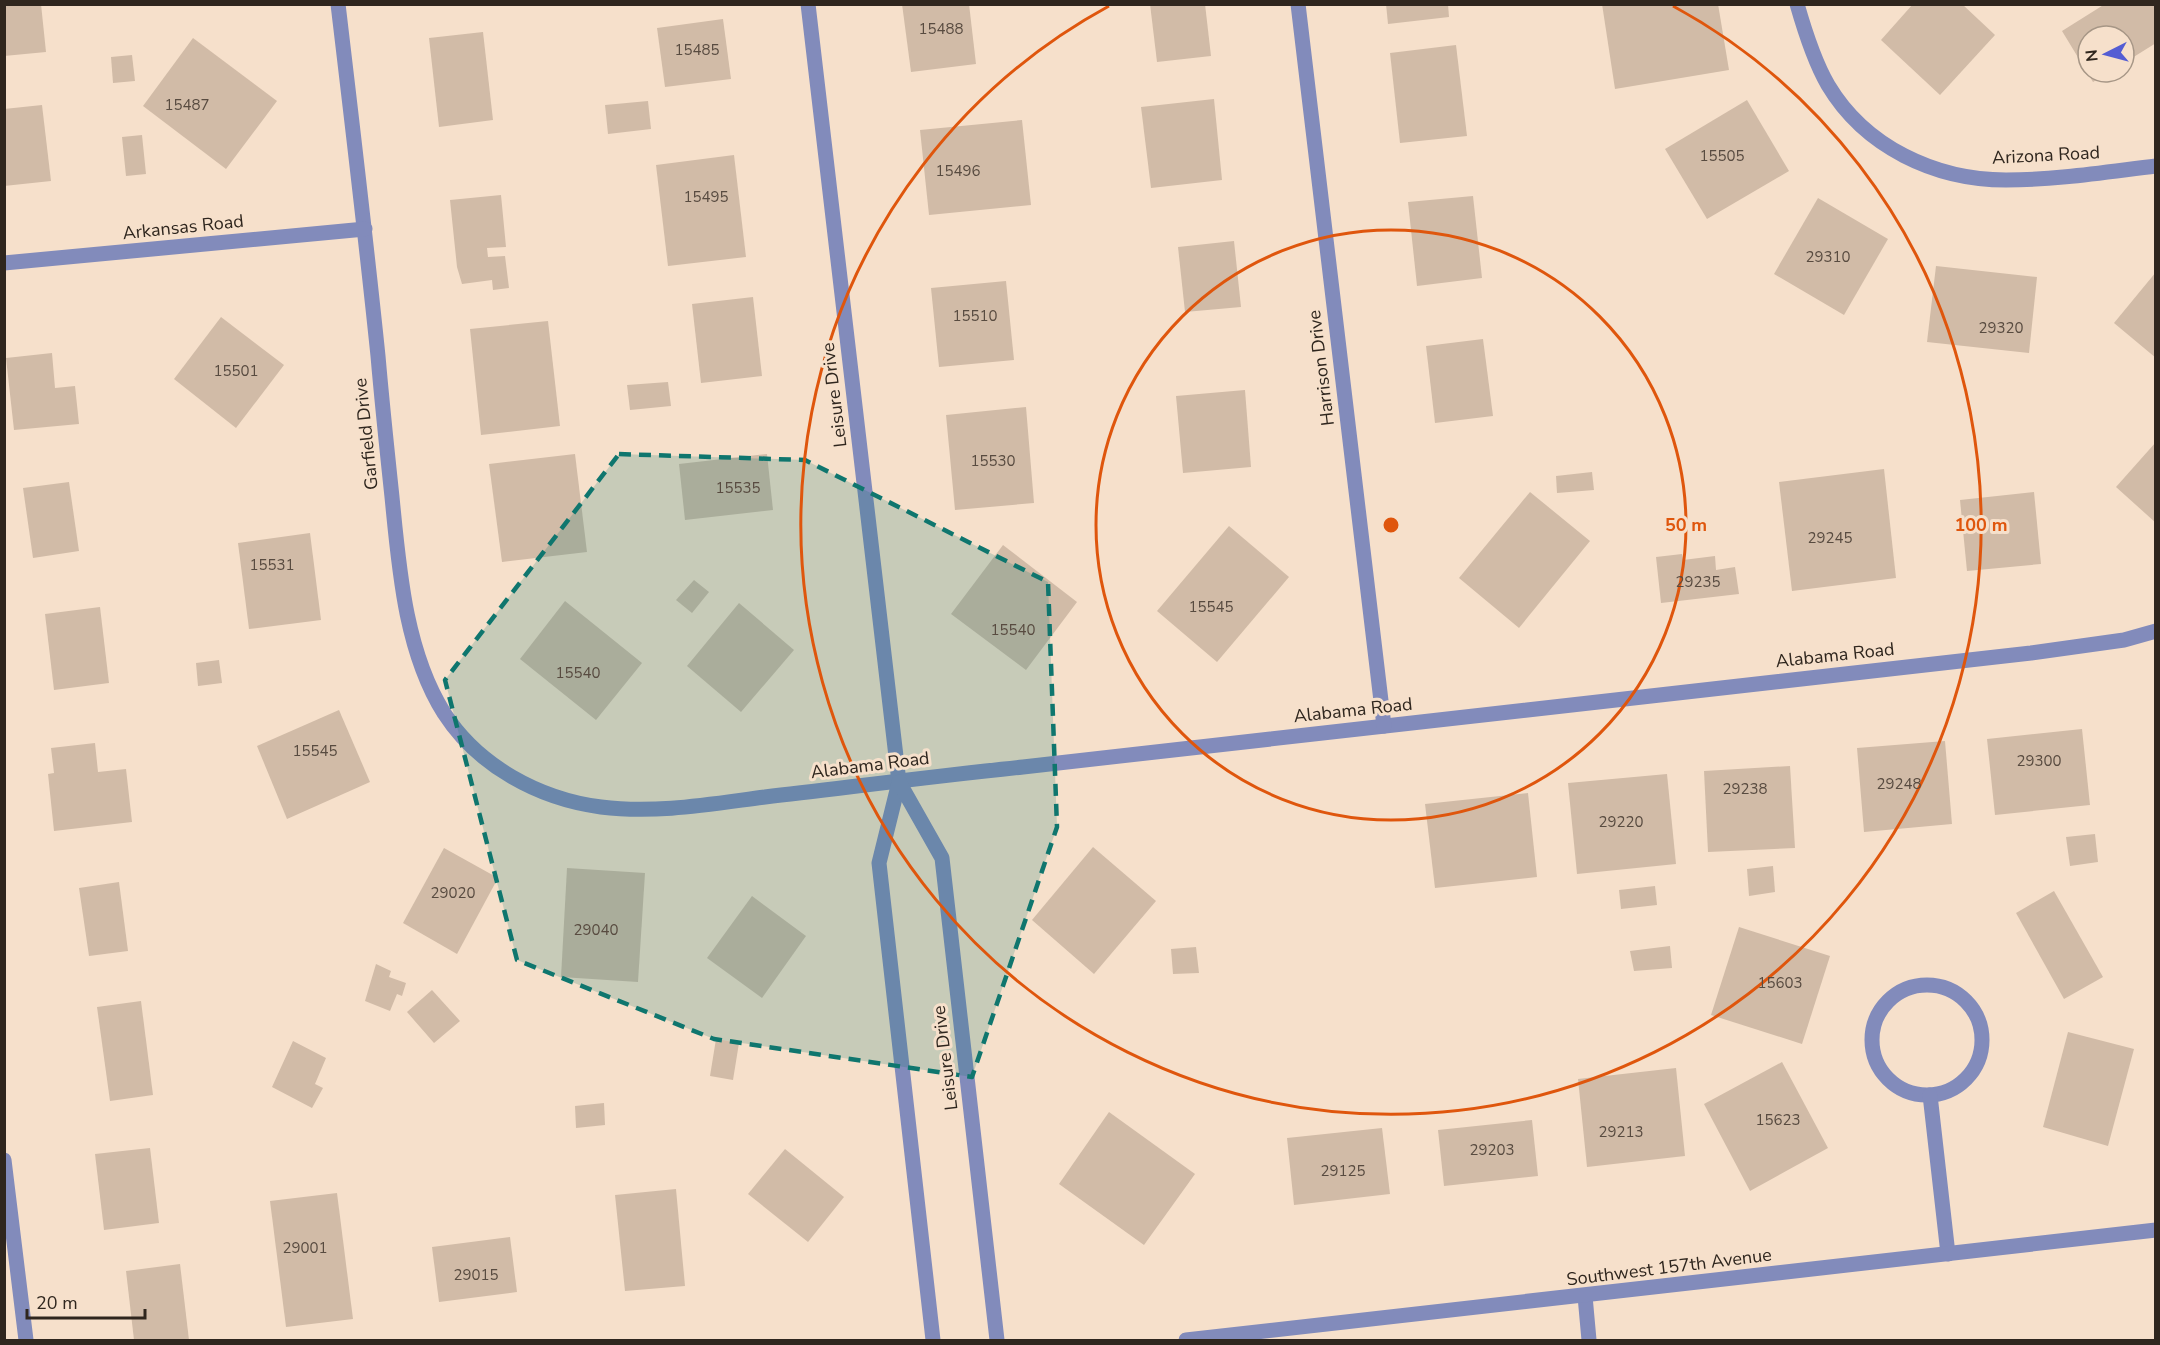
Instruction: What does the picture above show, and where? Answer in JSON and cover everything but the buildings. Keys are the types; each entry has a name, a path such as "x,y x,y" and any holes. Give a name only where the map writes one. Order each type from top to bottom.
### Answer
{"street":[{"name":"Garfield Drive","path":"338,4 365,229 397,549 406,607 419,657 445,714 467,742 503,773 554,795"},
{"name":"Leisure Drive","path":"808,4 899,782 879,863 933,1341"},
{"name":"Harrison Drive","path":"1298,4 1384,726"},
{"name":"Arizona Road","path":"1797,4 1827,84 1841,105 1874,138 1916,161 1958,174 2004,180 2037,179 2156,166"},
{"name":"Arkansas Road","path":"4,263 365,229"},
{"name":"Alabama Road","path":"554,795 606,808 658,809 2031,653 2124,640 2156,631"},
{"name":"Leisure Drive","path":"899,782 942,858 997,1341"},
{"path":"1919,985 1937,986 1954,992 1973,1010 1982,1034 1981,1052 1975,1068 1964,1082 1949,1091 1930,1095 1913,1093 1896,1086 1882,1073 1874,1056 1872,1037 1876,1019 1886,1003 1901,992 1919,985"},
{"path":"1930,1095 1948,1254"},
{"path":"4,1160 26,1341"},
{"name":"Southwest 157th Avenue","path":"1186,1341 2156,1230"},
{"path":"1585,1296 1588,1341"}],"highlighted area":[{"path":"619,454 805,460 1048,582 1057,827 972,1077 714,1039 517,960 445,680"}]}
